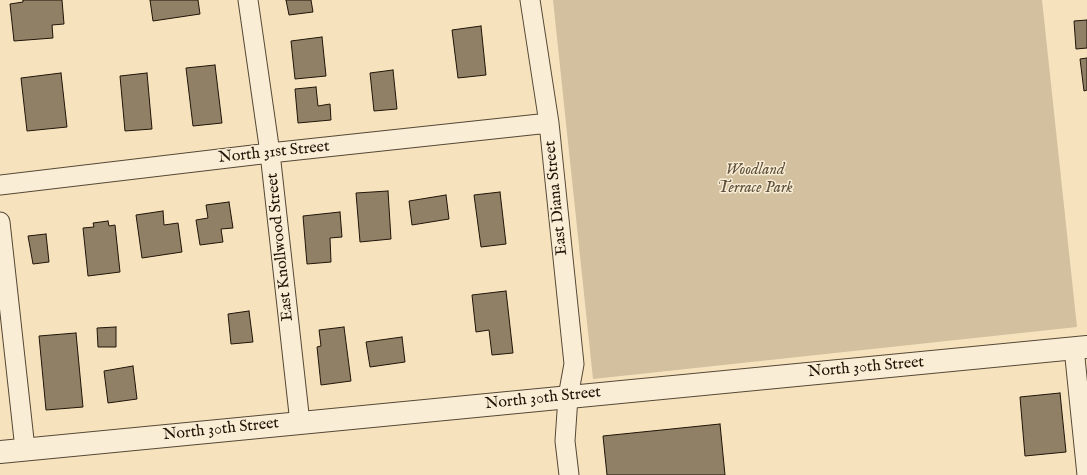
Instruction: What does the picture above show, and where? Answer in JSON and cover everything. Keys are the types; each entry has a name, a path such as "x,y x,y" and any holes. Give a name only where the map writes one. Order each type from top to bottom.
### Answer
{"street":[{"name":"East Knollwood Street","path":"248,0 270,153 300,423"},
{"name":"East Diana Street","path":"530,0 549,123 574,364 568,397 565,441 569,475"},
{"name":"North 31st Street","path":"0,185 270,153 549,123"},
{"path":"0,222 25,449"},
{"name":"North 30th Street","path":"0,452 1080,347"},
{"path":"1080,347 1087,475"}],"green space":[{"name":"Woodland Terrace Park","path":"553,0 1042,0 1077,327 593,379"}],"building":[{"path":"23,0 62,0 64,24 52,25 53,38 14,41 10,4 23,2"},
{"path":"150,0 198,0 200,14 153,21"},
{"path":"286,0 311,0 313,12 289,15"},
{"path":"1087,20 1087,48 1076,49 1074,21"},
{"path":"481,26 486,75 458,78 452,30"},
{"path":"322,37 326,76 295,79 291,41"},
{"path":"1087,58 1087,90 1084,91 1080,59"},
{"path":"215,65 222,123 193,126 186,68"},
{"path":"393,70 397,109 374,111 370,73"},
{"path":"61,73 67,127 27,131 21,78"},
{"path":"147,73 152,129 125,131 120,76"},
{"path":"316,87 318,106 330,104 331,120 298,123 295,89"},
{"path":"388,191 391,239 360,242 356,193"},
{"path":"500,192 506,244 481,247 474,195"},
{"path":"446,195 449,219 412,225 409,201"},
{"path":"229,202 233,228 221,229 223,242 200,245 196,220 208,218 206,205"},
{"path":"163,211 164,225 178,223 182,252 142,258 136,215"},
{"path":"340,212 342,237 330,238 331,262 307,264 303,216"},
{"path":"108,221 109,226 115,225 120,272 88,276 83,228 94,227 93,223"},
{"path":"46,234 49,262 33,264 28,236"},
{"path":"506,291 513,353 492,355 489,330 476,332 472,295"},
{"path":"249,311 253,342 231,344 228,314"},
{"path":"116,327 116,347 98,347 97,328"},
{"path":"344,327 351,381 321,385 317,347 321,346 319,330"},
{"path":"76,333 83,407 46,410 39,336"},
{"path":"402,337 405,362 370,367 366,342"},
{"path":"133,366 137,399 108,403 104,371"},
{"path":"1060,393 1066,452 1025,456 1020,397"},
{"path":"720,424 725,475 607,475 603,436"}]}
